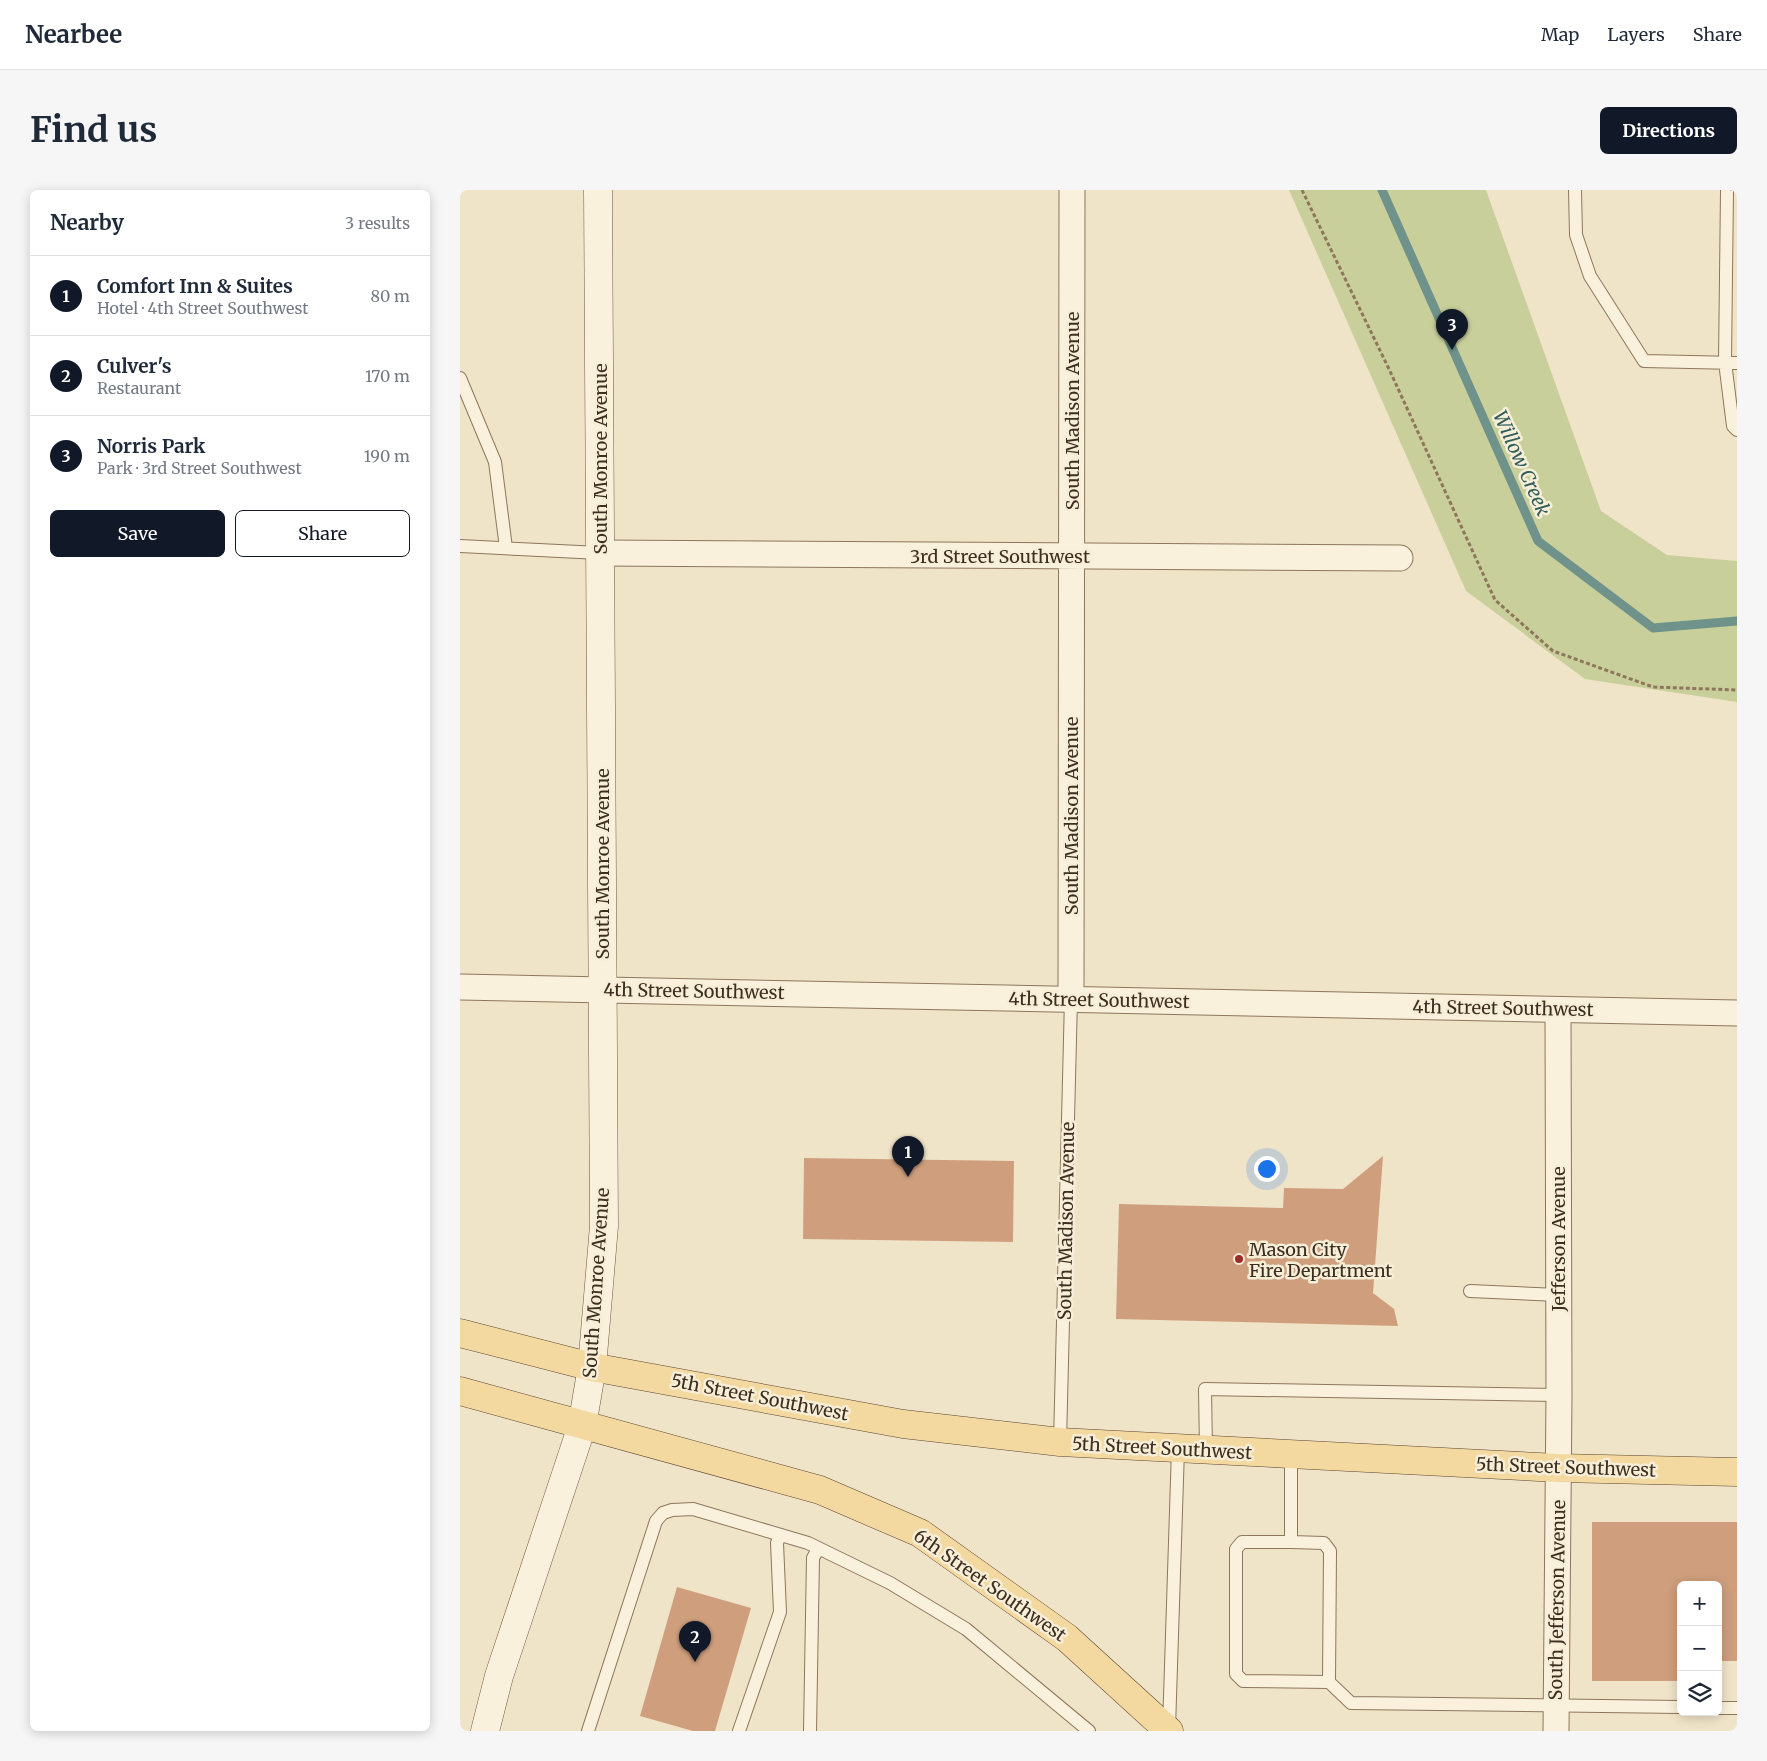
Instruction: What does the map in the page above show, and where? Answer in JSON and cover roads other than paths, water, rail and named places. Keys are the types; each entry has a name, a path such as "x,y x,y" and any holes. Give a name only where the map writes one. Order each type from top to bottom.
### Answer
{"main road":[{"name":"South Monroe Avenue","path":"485,1731 499,1676 582,1426 592,1367 604,1226 598,190"},
{"path":"460,1333 592,1367"},
{"name":"5th Street Southwest","path":"592,1367 903,1424 1060,1442 1558,1468 1737,1472"},
{"path":"460,1391 582,1426"},
{"name":"6th Street Southwest","path":"582,1426 820,1490 920,1533 1067,1638 1169,1731"}],"street":[{"name":"South Madison Avenue","path":"1072,190 1072,999"},
{"name":"3rd Street Southwest","path":"600,552 1400,558"},
{"name":"4th Street Southwest","path":"460,987 1737,1013"},
{"name":"Jefferson Avenue","path":"1558,1010 1558,1468"},
{"name":"South Jefferson Avenue","path":"1556,1731 1558,1468"}],"lane":[{"path":"1575,190 1576,235 1590,276 1644,361 1731,362"},
{"path":"1727,190 1732,426 1737,430"},
{"path":"460,378 495,462 506,548"},
{"path":"460,546 600,552"},
{"name":"South Madison Avenue","path":"1060,1442 1072,999"},
{"path":"1470,1290 1558,1295"},
{"path":"1206,1450 1205,1388 1559,1395"},
{"path":"1169,1731 1178,1449"},
{"path":"1291,1455 1291,1542"},
{"path":"588,1731 656,1521 663,1513 672,1510 693,1510 818,1548 890,1583 966,1630 1089,1731"},
{"path":"739,1731 780,1612 776,1543 780,1535"},
{"path":"1329,1682 1330,1551 1324,1543 1242,1542 1236,1550 1236,1674 1242,1681 1329,1682 1352,1703 1677,1707"},
{"path":"810,1731 813,1558 818,1548"},
{"path":"1722,1708 1737,1708"}],"waterway":[{"name":"Willow Creek","path":"1382,190 1538,541 1653,628 1737,621"}],"place":[{"name":"Norris Park","path":"1452,350"},
{"name":"Comfort Inn & Suites","path":"908,1177"},
{"name":"Mason City Fire Department","path":"1239,1259"},
{"name":"Culver's","path":"695,1662"}]}
